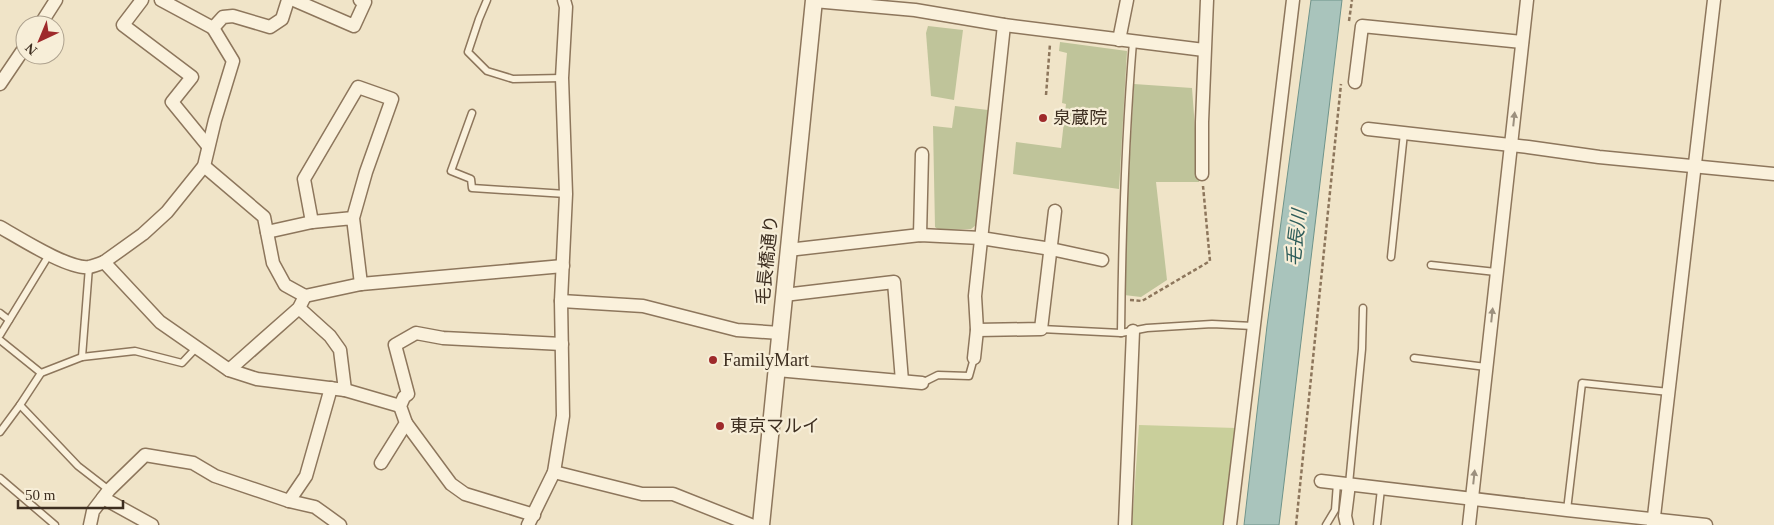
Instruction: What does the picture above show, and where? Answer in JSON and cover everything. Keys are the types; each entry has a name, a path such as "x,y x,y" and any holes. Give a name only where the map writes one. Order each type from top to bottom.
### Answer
{"street":[{"path":"46,15 56,0"},
{"path":"142,0 123,25 192,77 172,102 208,146"},
{"path":"0,227 49,255 82,267 89,267 104,262 143,234 167,212 204,166 232,61 214,28 161,0"},
{"path":"214,28 223,17 233,16 270,27 282,19 288,0"},
{"path":"294,0 354,26 365,2 360,0"},
{"path":"562,344 443,338 416,333 395,345 408,394 404,397 400,406 406,423 451,484 465,494 531,520 554,472 563,416 562,344 561,301 566,194 562,78 566,7 564,0"},
{"path":"814,0 915,5 1004,25 1204,50"},
{"name":"毛長橋通り","path":"761,525 814,0"},
{"path":"1119,40 1127,0"},
{"path":"1202,174 1204,50 1207,0"},
{"path":"1230,525 1293,0"},
{"path":"1469,525 1527,0"},
{"path":"1653,522 1714,0"},
{"path":"974,358 977,330 975,296 1004,25"},
{"path":"1355,82 1362,26 1522,42"},
{"path":"0,84 15,62"},
{"path":"312,222 304,179 358,87 392,99 366,172 353,218 361,284"},
{"path":"1368,129 1599,157 1774,174"},
{"path":"920,235 922,154"},
{"path":"204,166 264,218 273,263 285,284 305,296 361,284 563,266"},
{"path":"977,330 1040,329 1055,211"},
{"path":"267,232 312,222 353,218"},
{"path":"788,250 920,235 981,238 1051,249 1102,260"},
{"path":"104,262 160,322 229,370 257,379 346,390 400,406"},
{"path":"784,295 894,282 902,381"},
{"path":"229,370 300,308 305,296"},
{"path":"561,301 643,306 736,330 780,333"},
{"path":"300,308 330,336 340,350 346,390"},
{"path":"1125,525 1127,332"},
{"path":"777,370 922,383"},
{"path":"289,501 306,476 330,388"},
{"path":"381,463 406,423"},
{"path":"90,525 93,511 106,494 145,455 193,463 216,476 289,501 315,507 340,525"},
{"path":"554,472 642,494 672,494 750,525"},
{"path":"1320,481 1472,498 1653,522 1706,525"},
{"path":"1343,484 1347,525"},
{"path":"106,494 152,525"}],"lane":[{"path":"487,0 468,52 487,72 513,79 562,78"},
{"path":"1127,332 1122,300 1124,201 1133,42"},
{"path":"472,113 451,171 471,180 472,188 566,194"},
{"path":"1391,257 1404,133"},
{"path":"0,335 49,255"},
{"path":"1431,265 1496,272"},
{"path":"82,357 89,267"},
{"path":"1326,525 1335,510 1343,484 1362,349 1363,308"},
{"path":"0,313 9,320"},
{"path":"1040,329 1127,332 1147,328 1212,324 1253,326"},
{"path":"0,340 41,374"},
{"path":"0,432 41,374 82,357 135,351 182,363 197,348"},
{"path":"922,383 938,375 969,376 974,358"},
{"path":"1414,358 1486,367"},
{"path":"1567,510 1582,383 1669,392"},
{"path":"20,405 106,494"},
{"path":"0,478 55,525"},
{"path":"1377,525 1382,489"}],"path":[{"path":"1348,28 1352,0"},
{"path":"1046,95 1051,37"},
{"path":"1296,525 1341,83"},
{"path":"1122,300 1142,301 1210,261 1202,174"}],"green space":[{"path":"928,26 963,30 954,100 931,96 926,33"},
{"path":"1060,42 1127,51 1119,189 1013,174 1016,142 1061,148 1066,104 1062,103 1067,53 1059,51"},
{"path":"1134,84 1192,88 1199,182 1156,182 1167,280 1141,297 1124,295"},
{"path":"955,106 988,110 976,225 971,229 939,230 935,227 933,126 952,128"},
{"path":"1139,425 1236,428 1224,525 1132,525"}],"water":[{"name":"毛長川","path":"1311,0 1342,0 1279,525 1244,525 1267,326"}],"place":[{"name":"泉蔵院","path":"1043,118"},
{"name":"FamilyMart","path":"713,360"},
{"name":"東京マルイ","path":"720,426"}]}
